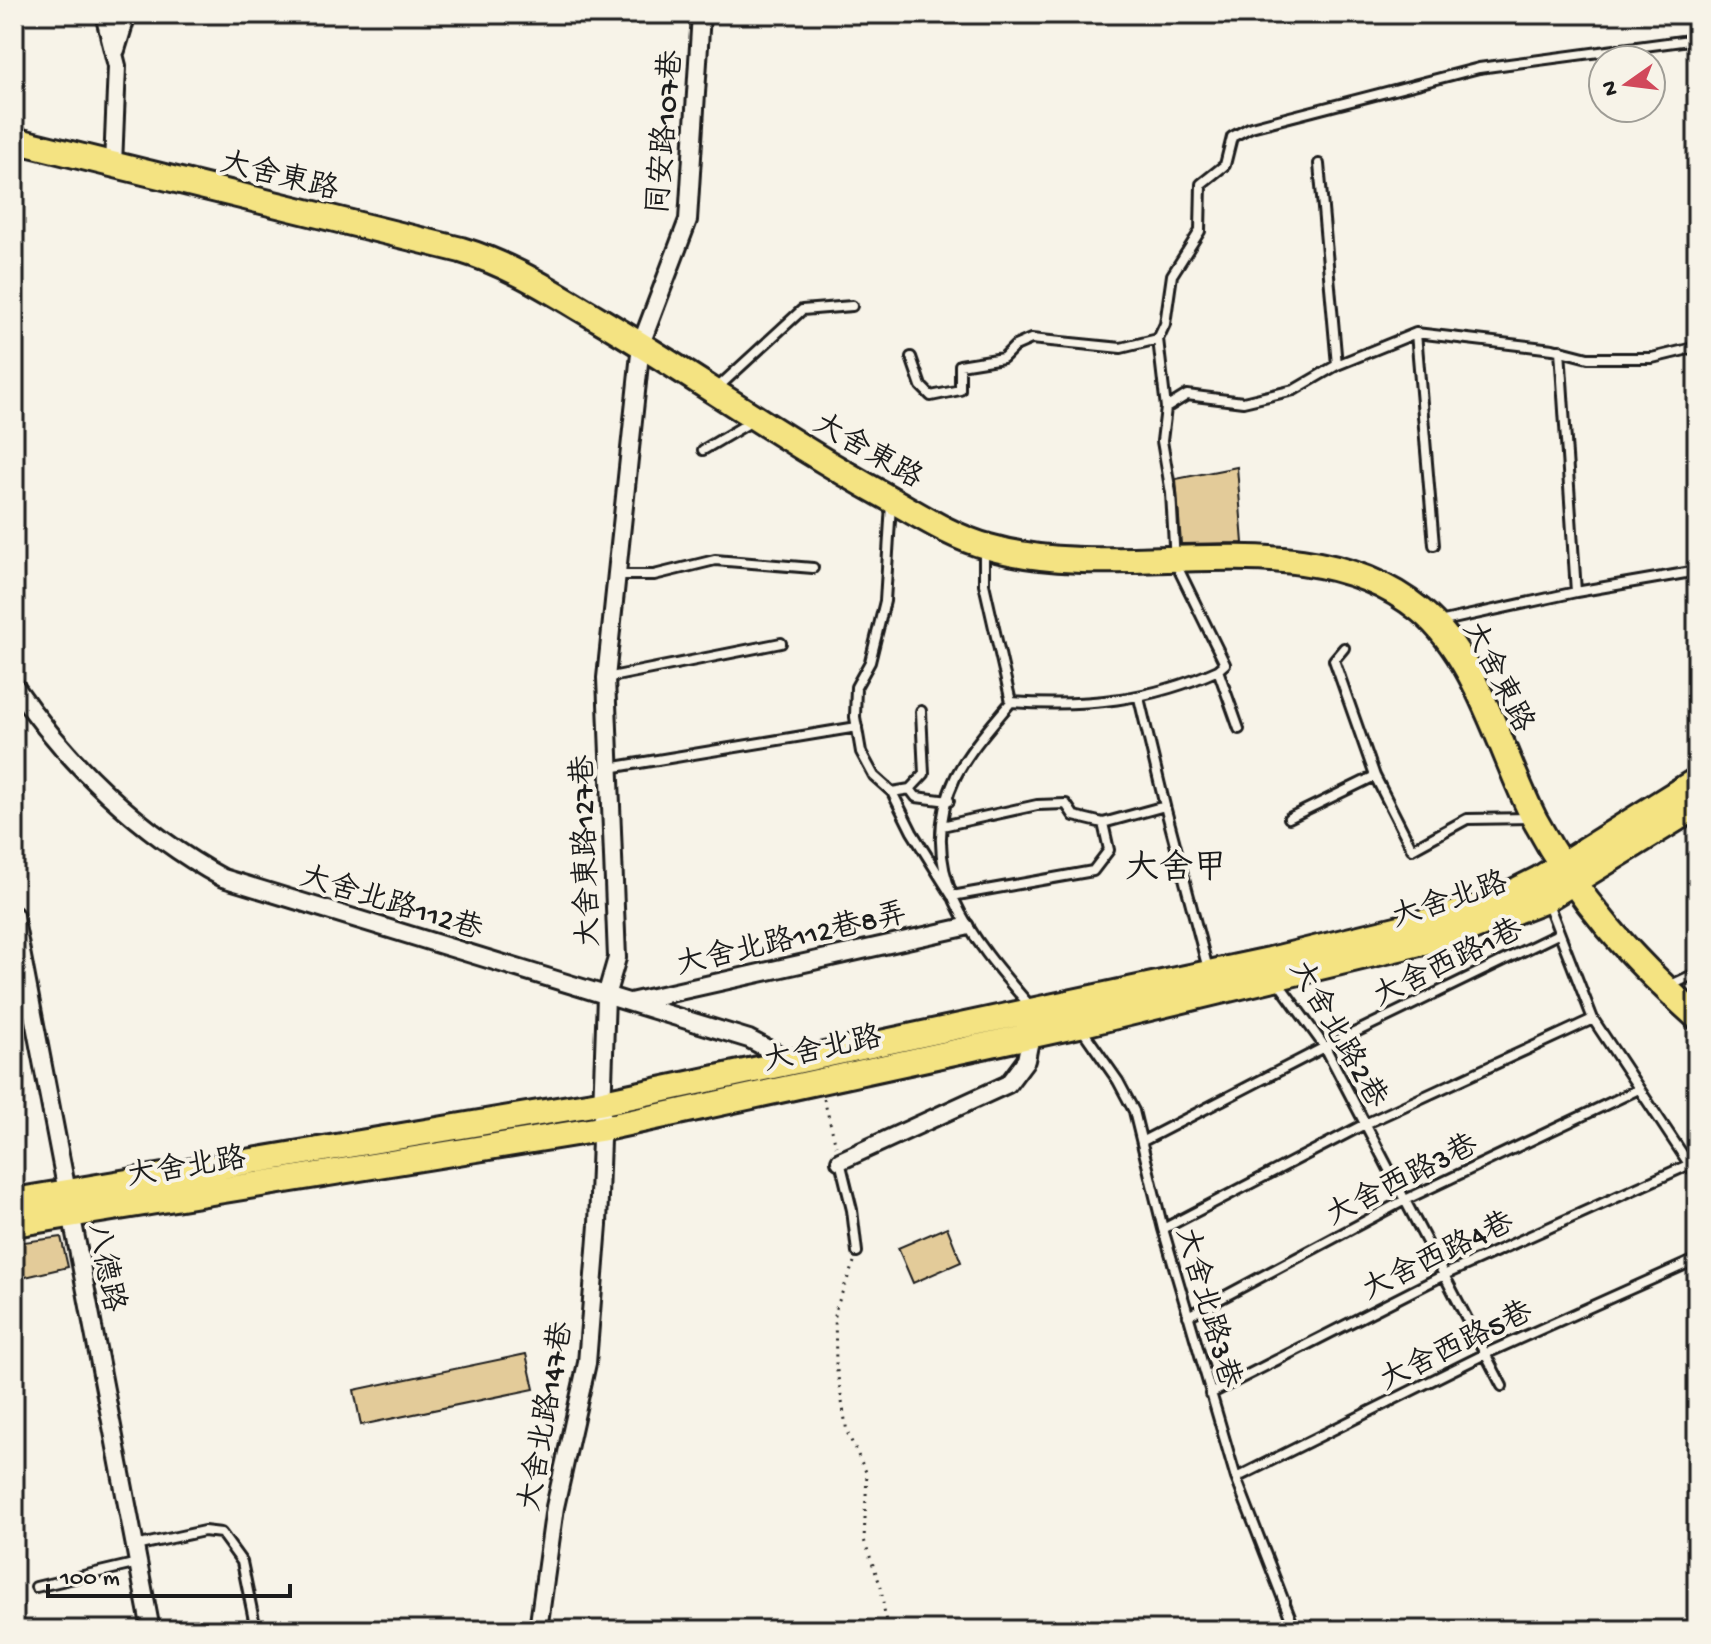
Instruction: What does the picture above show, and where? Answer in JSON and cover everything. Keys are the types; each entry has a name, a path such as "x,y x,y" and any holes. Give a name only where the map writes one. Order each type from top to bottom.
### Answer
{"main road":[{"name":"大舍東路","path":"14,140 486,257 510,266 891,499 958,536 984,546 1031,559 1175,562 1268,558 1356,572 1383,586 1436,623 1465,667 1534,818 1567,874 1608,932 1697,1017"},
{"path":"1567,874 1697,780"},
{"path":"1567,874 1697,806"},
{"name":"大舍北路","path":"68,1205 600,1116 803,1075 1031,1036 1075,1014 1273,970 1542,889 1567,874"},
{"name":"大舍北路","path":"803,1075 1034,1011 1075,1014"},
{"path":"14,1201 68,1205"},
{"path":"14,1224 68,1205"}],"street":[{"path":"104,14 116,50"},
{"path":"113,165 116,50 127,14"},
{"name":"同安路107巷","path":"641,344 688,220 701,14"},
{"name":"大舍東路127巷","path":"600,1116 606,996 617,958 606,678 641,344"},
{"name":"大舍北路112巷","path":"14,685 47,733 75,764 190,860 223,878 749,1039 803,1075"},
{"name":"八德路","path":"14,915 151,1630"},
{"name":"大舍北路112巷8弄","path":"628,1003 965,927"},
{"path":"840,1161 1008,1084 1026,1060 1034,1011"},
{"name":"大舍北路147巷","path":"538,1630 555,1507 587,1363 598,1225 600,1116"}],"lane":[{"path":"1011,702 1060,705 1139,698 1218,670 1225,664 1175,562 1171,493 1162,441 1166,408 1158,339 1165,324 1172,275 1200,231 1201,184 1225,165 1232,137 1251,127 1479,68 1697,39"},
{"path":"1319,164 1337,365"},
{"path":"714,390 802,310 852,306"},
{"path":"1166,408 1187,395 1243,402 1294,390 1337,365 1416,333 1560,350 1588,358 1652,358 1697,347"},
{"path":"1416,333 1434,545"},
{"path":"911,357 921,386 931,396 960,390 960,365 1003,358 1015,346 1031,339 1121,348 1158,339"},
{"path":"1560,350 1576,592"},
{"path":"703,450 757,419"},
{"path":"891,499 885,601 870,662 856,687 857,727 861,752 874,776 892,792 918,843 952,896"},
{"path":"984,546 984,584 1011,702"},
{"path":"617,575 654,575 715,560 813,568"},
{"path":"1436,623 1576,592 1697,571"},
{"path":"606,678 781,643"},
{"path":"1344,648 1334,660 1375,776 1412,849 1467,819 1534,818"},
{"path":"1218,670 1239,729"},
{"path":"1139,698 1211,983"},
{"path":"1011,702 974,746 955,778 942,826 941,854 952,896 965,927 1034,1011"},
{"path":"892,792 910,789 924,774 921,711"},
{"path":"608,768 857,727"},
{"path":"1289,818 1375,776"},
{"path":"910,789 916,797 949,801"},
{"path":"942,826 1037,805 1066,804 1074,816 1103,823 1165,806"},
{"path":"952,896 1093,871 1109,850 1103,823"},
{"path":"1542,889 1593,1019 1694,1171"},
{"name":"大舍西路1巷","path":"1143,1141 1325,1047 1558,934"},
{"name":"大舍北路2巷","path":"1273,970 1325,1047 1502,1386"},
{"path":"1664,988 1697,973"},
{"name":"大舍北路3巷","path":"1075,1014 1134,1111 1163,1229 1236,1478 1295,1630"},
{"path":"1163,1229 1365,1124 1593,1019"},
{"name":"大舍西路3巷","path":"1188,1316 1405,1200 1639,1089"},
{"path":"840,1161 852,1210 857,1252"},
{"name":"大舍西路4巷","path":"1210,1394 1444,1275 1694,1171"},
{"name":"大舍西路5巷","path":"1236,1478 1485,1354 1697,1259"},
{"path":"36,1587 204,1531 221,1533 242,1562 256,1630"}],"path":[{"path":"803,1075 840,1161"},
{"path":"857,1252 835,1311 836,1365 847,1432 867,1474 864,1540 881,1587 887,1630"}],"building":[{"path":"1237,467 1243,543 1181,544 1176,479"},
{"path":"947,1227 961,1262 913,1283 898,1248"},
{"path":"61,1237 68,1267 21,1278 16,1243"},
{"path":"526,1354 534,1389 361,1425 354,1390"}],"district":[{"name":"大舍甲","path":"1176,865"}]}
